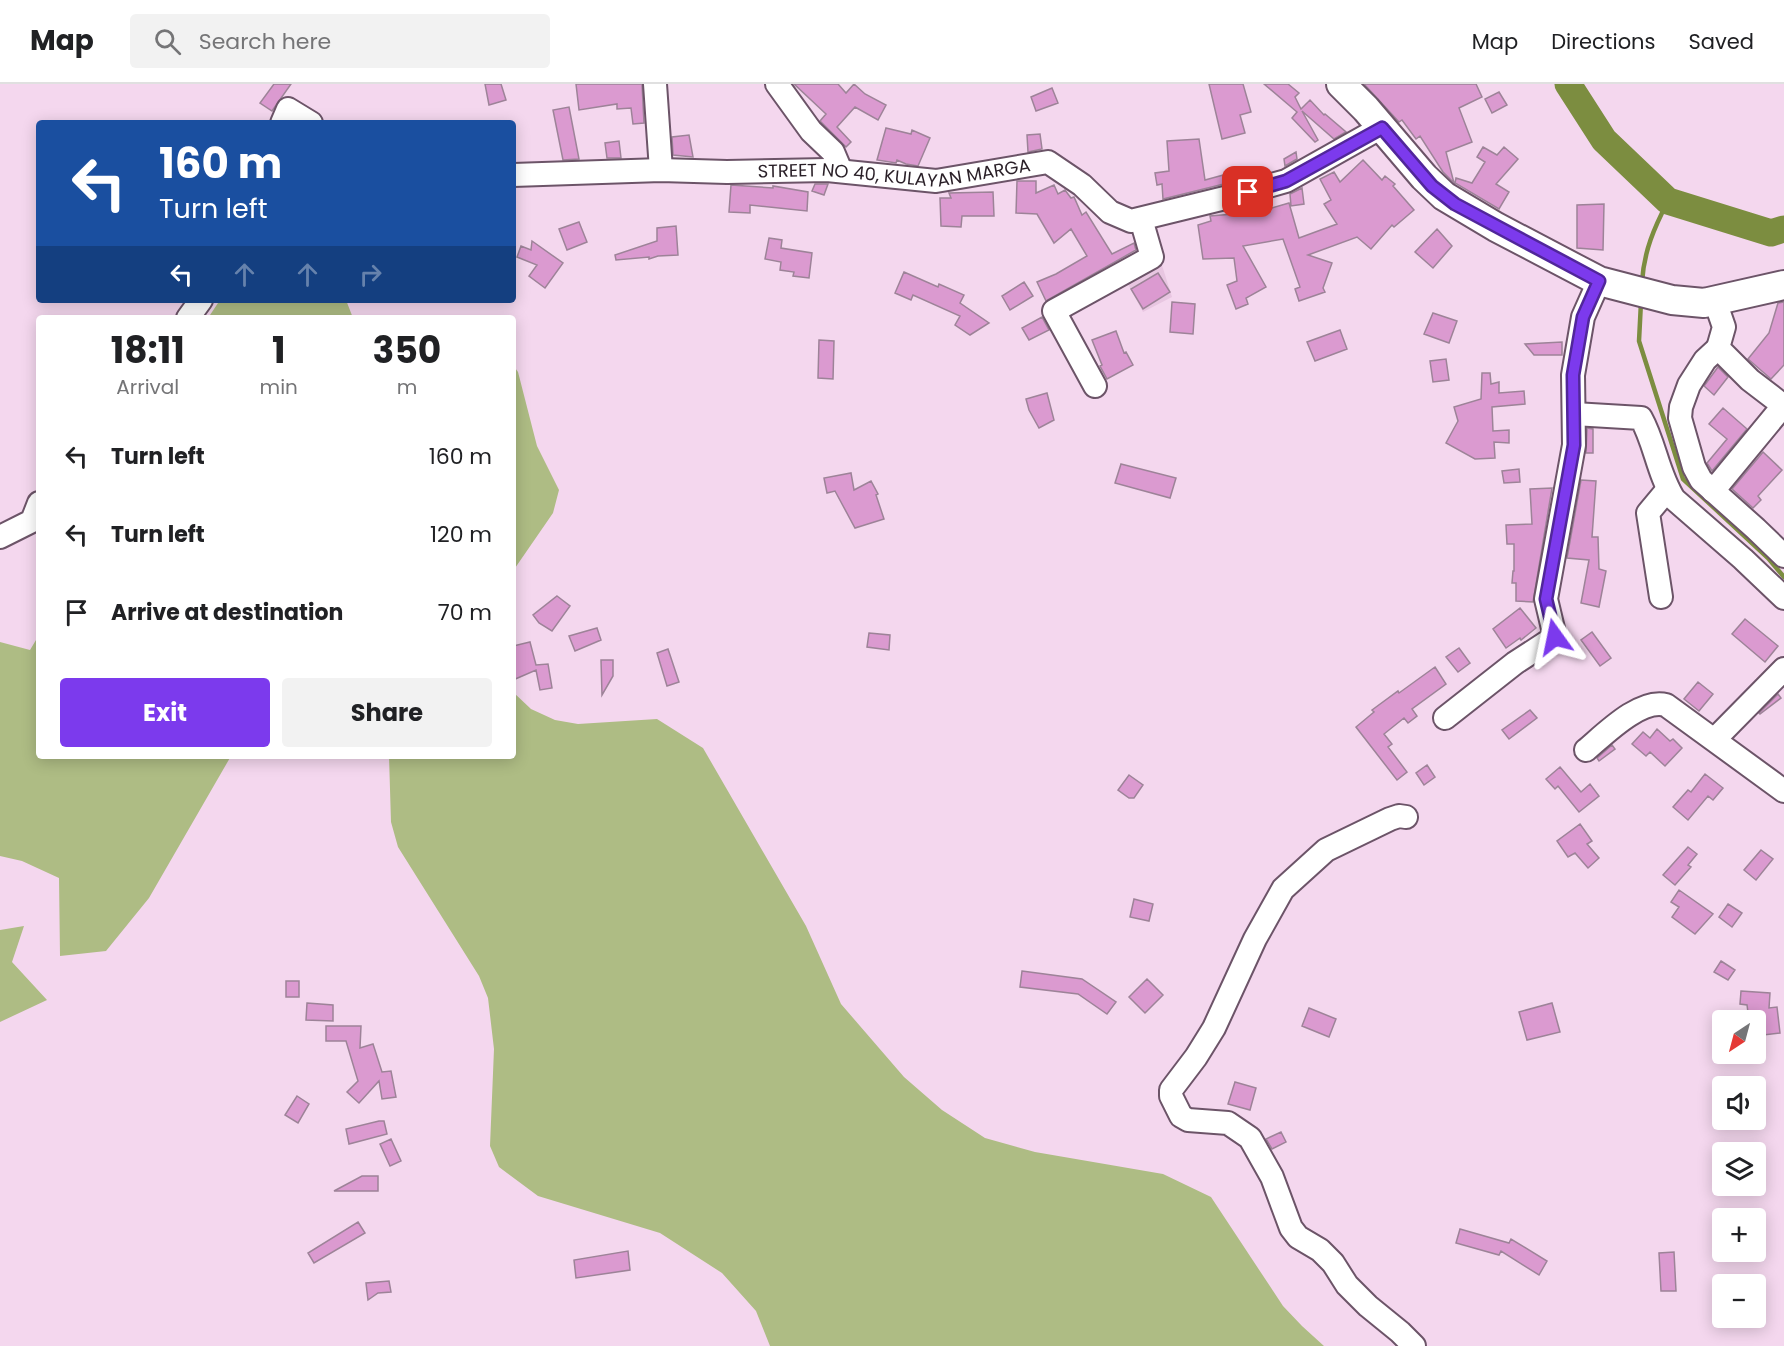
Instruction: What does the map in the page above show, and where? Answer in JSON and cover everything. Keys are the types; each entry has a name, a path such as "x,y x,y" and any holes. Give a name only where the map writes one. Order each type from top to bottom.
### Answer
{"main road":[{"path":"1344,85 1432,186 1455,204 1599,281 1672,300 1693,302 1715,301 1784,285"}],"street":[{"path":"655,84 661,170"},
{"path":"777,84 811,131 833,152 841,171"},
{"path":"283,120 288,109 306,120"},
{"name":"STREET NO 40, KULAYAN MARGA","path":"516,175 661,170 841,171 936,181 1048,162 1082,185 1110,212 1131,221 1286,181 1382,128"},
{"path":"1095,386 1054,311 1152,257 1141,219"},
{"path":"1445,718 1515,663 1555,637 1546,599 1574,445 1573,375 1583,317 1599,281"},
{"path":"1715,301 1724,327 1718,348 1705,360 1689,385 1681,407 1680,418 1694,467 1701,480 1783,552"},
{"path":"1713,491 1784,406 1750,380 1718,348"},
{"path":"1574,414 1641,418 1648,430 1668,489 1674,499 1743,558 1784,598"},
{"path":"1661,597 1648,513 1668,489"},
{"path":"0,537 32,521 36,511"},
{"path":"1715,739 1784,669"},
{"path":"1586,750 1643,707 1660,703 1715,739 1784,791"},
{"path":"1406,817 1399,816 1390,819 1326,850 1287,884 1255,939 1214,1028 1172,1090 1171,1096 1178,1112 1188,1120 1228,1123 1250,1138 1272,1177 1291,1228 1298,1238 1320,1250 1333,1263 1347,1285 1414,1346"}],"shaded area":[{"path":"1160,259 1172,297 1143,312 1124,277"}],"green space":[{"path":"218,303 347,303 352,315 210,315"},
{"path":"516,369 537,446 559,490 553,513 516,567"},
{"path":"36,640 36,759 229,759 149,898 106,951 60,956 59,878 22,861 0,856 0,642 30,650"},
{"path":"516,695 531,709 555,720 578,724 657,719 703,748 806,926 841,1004 904,1077 942,1110 985,1138 1035,1152 1163,1174 1211,1197 1283,1306 1324,1346 770,1346 756,1311 722,1273 660,1233 538,1196 499,1167 490,1146 494,1049 488,998 479,976 398,847 391,822 389,759 516,759"},
{"path":"24,926 12,962 47,1000 0,1022 0,930"}],"building":[{"path":"274,84 291,84 272,111 260,103"},
{"path":"485,84 501,84 506,100 489,105"},
{"path":"576,84 642,84 644,123 633,124 631,108 617,109 617,104 579,110"},
{"path":"794,84 838,84 846,93 854,84 865,94 886,105 878,120 855,107 837,127 851,142 846,147 820,121 826,114"},
{"path":"1209,84 1243,84 1251,112 1240,115 1245,133 1222,139"},
{"path":"1264,84 1288,84 1299,93 1295,97 1301,109 1310,100 1324,115 1346,132 1334,139 1302,111 1318,140 1315,142 1292,118 1297,112"},
{"path":"1364,84 1476,84 1482,97 1459,108 1472,142 1446,152 1454,183 1443,172 1420,136 1416,139 1402,120 1399,122"},
{"path":"1052,88 1058,103 1036,111 1031,97"},
{"path":"1499,92 1507,105 1492,113 1485,99"},
{"path":"569,107 579,159 563,160 553,110"},
{"path":"886,128 911,134 912,130 930,138 918,166 897,160 896,163 877,160"},
{"path":"1040,134 1042,149 1028,152 1027,135"},
{"path":"689,135 693,157 673,155 672,137"},
{"path":"1199,139 1205,180 1238,171 1240,180 1163,199 1162,184 1157,185 1155,173 1169,171 1167,141"},
{"path":"619,141 621,158 607,158 605,143"},
{"path":"1483,147 1497,155 1504,147 1518,159 1496,184 1509,192 1499,209 1455,183 1456,178 1472,183 1485,162 1477,157"},
{"path":"1296,152 1297,159 1285,166 1284,159"},
{"path":"1363,160 1382,180 1385,176 1395,184 1393,186 1414,210 1394,227 1392,225 1371,249 1357,237 1308,255 1332,263 1323,288 1325,292 1299,301 1295,289 1300,287 1283,239 1243,246 1266,287 1246,298 1248,304 1236,309 1227,285 1237,281 1234,258 1203,259 1198,225 1211,221 1210,216 1258,212 1289,203 1299,238 1337,224 1324,204 1331,200 1320,179 1334,172 1340,182"},
{"path":"1017,181 1036,181 1036,193 1054,185 1058,194 1065,190 1071,198 1074,197 1082,215 1086,212 1112,254 1134,243 1136,250 1046,301 1037,282 1087,256 1071,229 1054,243 1037,214 1016,213"},
{"path":"815,184 828,184 824,195 812,191"},
{"path":"731,185 773,188 773,186 808,192 807,211 750,205 750,213 729,212"},
{"path":"1302,188 1304,204 1291,206 1290,194"},
{"path":"993,192 994,216 962,216 961,227 941,226 940,198 951,198 949,193"},
{"path":"1604,204 1603,250 1577,248 1577,205"},
{"path":"579,222 587,242 567,250 559,229"},
{"path":"676,226 678,255 616,260 615,255 657,241 657,228"},
{"path":"1437,229 1452,246 1433,268 1415,252"},
{"path":"769,238 782,240 781,248 812,253 809,278 793,276 794,272 780,270 781,262 765,259"},
{"path":"532,241 563,263 545,288 529,276 537,265 517,257 521,246 531,250"},
{"path":"904,272 938,287 939,284 964,295 960,303 989,323 970,335 955,325 960,316 913,295 911,300 895,293"},
{"path":"1158,273 1170,292 1143,309 1131,289"},
{"path":"1024,282 1033,296 1010,310 1002,296"},
{"path":"1172,302 1195,304 1193,334 1170,332"},
{"path":"1784,302 1784,365 1771,379 1748,359 1769,333 1778,303"},
{"path":"1433,313 1457,321 1449,343 1424,334"},
{"path":"1042,317 1049,330 1029,340 1022,328"},
{"path":"1340,330 1347,349 1315,361 1307,342"},
{"path":"1116,331 1124,353 1126,352 1133,365 1107,379 1100,366 1102,365 1092,340"},
{"path":"819,340 834,341 833,379 818,378"},
{"path":"1562,342 1562,355 1534,355 1525,344"},
{"path":"1446,359 1449,380 1433,382 1430,361"},
{"path":"1718,367 1728,377 1714,395 1704,386"},
{"path":"1482,373 1490,373 1491,384 1499,382 1499,393 1524,391 1525,404 1492,407 1493,431 1509,430 1509,443 1494,442 1495,458 1475,459 1446,443 1458,421 1454,407 1481,399"},
{"path":"1047,393 1054,420 1039,428 1026,399"},
{"path":"1723,408 1747,429 1712,471 1707,463 1727,439 1709,424"},
{"path":"1587,428 1593,429 1593,453 1586,453"},
{"path":"1763,452 1782,470 1758,496 1761,500 1753,508 1732,489"},
{"path":"1121,464 1176,478 1170,498 1115,483"},
{"path":"1519,469 1520,482 1504,483 1502,471"},
{"path":"851,473 854,490 871,481 878,494 876,495 884,519 855,528 835,491 827,493 824,478"},
{"path":"1581,480 1596,481 1592,537 1598,537 1599,569 1606,571 1599,607 1581,603 1589,560 1567,558"},
{"path":"1552,488 1533,602 1516,601 1516,583 1512,583 1514,544 1507,544 1506,525 1532,524 1530,489"},
{"path":"557,596 570,606 552,631 539,623 533,615"},
{"path":"1520,608 1536,628 1506,648 1493,629"},
{"path":"1745,619 1778,646 1765,662 1732,634"},
{"path":"597,628 601,640 575,651 569,636"},
{"path":"1592,632 1611,658 1600,666 1581,640"},
{"path":"869,633 890,635 889,650 867,647"},
{"path":"530,642 536,665 548,664 552,688 540,690 536,670 516,679 516,645"},
{"path":"1459,648 1470,663 1458,672 1446,657"},
{"path":"668,649 679,682 667,686 657,653"},
{"path":"601,660 613,660 613,676 602,695"},
{"path":"1435,667 1446,684 1412,709 1417,716 1408,723 1404,718 1384,734 1392,744 1388,747 1407,772 1397,780 1356,727 1374,712 1372,710"},
{"path":"1698,682 1713,694 1699,711 1684,699"},
{"path":"1778,694 1781,698 1760,714 1759,713"},
{"path":"1530,710 1537,718 1509,739 1502,730"},
{"path":"1657,729 1682,748 1665,766 1650,752 1646,756 1632,744 1643,732 1650,738"},
{"path":"1612,745 1615,749 1599,761 1597,758"},
{"path":"1427,765 1435,777 1424,785 1416,773"},
{"path":"1560,767 1581,792 1590,784 1599,796 1579,812 1558,786 1555,789 1546,779"},
{"path":"1705,774 1723,788 1713,800 1708,796 1688,820 1673,807 1688,790 1691,792"},
{"path":"1129,775 1143,785 1134,798 1129,798 1118,790"},
{"path":"1580,824 1592,841 1587,844 1599,858 1588,868 1575,853 1568,857 1557,841"},
{"path":"1688,847 1697,854 1688,865 1691,867 1675,885 1663,875"},
{"path":"1761,850 1773,859 1756,880 1744,870"},
{"path":"1679,890 1713,914 1695,934 1672,917 1679,907 1671,902"},
{"path":"1134,899 1153,904 1149,921 1130,917"},
{"path":"1728,904 1742,913 1732,927 1719,917"},
{"path":"1721,961 1735,970 1728,980 1714,972"},
{"path":"1022,971 1082,979 1116,1002 1107,1014 1078,994 1020,987"},
{"path":"1147,979 1163,995 1145,1013 1129,997"},
{"path":"286,981 299,981 299,997 286,997"},
{"path":"1741,991 1770,993 1769,1008 1777,1007 1780,1033 1766,1035 1766,1010 1748,1010 1747,1005 1740,1004"},
{"path":"307,1003 333,1005 333,1021 306,1020"},
{"path":"1552,1003 1560,1032 1527,1040 1519,1012"},
{"path":"1309,1008 1336,1019 1329,1037 1302,1026"},
{"path":"326,1026 361,1026 360,1048 373,1044 382,1072 391,1071 396,1097 382,1099 379,1081 359,1103 347,1092 358,1081 346,1041 326,1041"},
{"path":"1235,1082 1256,1088 1250,1110 1228,1104"},
{"path":"297,1096 309,1104 298,1123 285,1115"},
{"path":"384,1121 387,1134 349,1144 346,1129"},
{"path":"1281,1132 1286,1142 1272,1149 1266,1139"},
{"path":"391,1139 401,1161 390,1166 380,1144"},
{"path":"362,1176 378,1176 378,1191 334,1191"},
{"path":"358,1222 365,1233 314,1263 308,1253"},
{"path":"1460,1229 1509,1243 1511,1239 1547,1261 1539,1275 1501,1251 1499,1255 1456,1243"},
{"path":"628,1251 630,1270 576,1278 574,1260"},
{"path":"1674,1252 1676,1291 1661,1291 1659,1253"},
{"path":"389,1281 391,1292 378,1293 368,1300 366,1283"}],"waterway":[{"path":"1568,84 1604,140 1668,201 1771,233 1784,229"},
{"path":"1642,282 1651,240 1668,201"},
{"path":"1641,302 1639,341 1683,479 1768,558 1784,577"}],"route":[{"path":"1248,192 1286,181 1382,128 1432,186 1455,204 1599,281 1583,317 1573,375 1574,445 1546,599 1555,637"}]}
